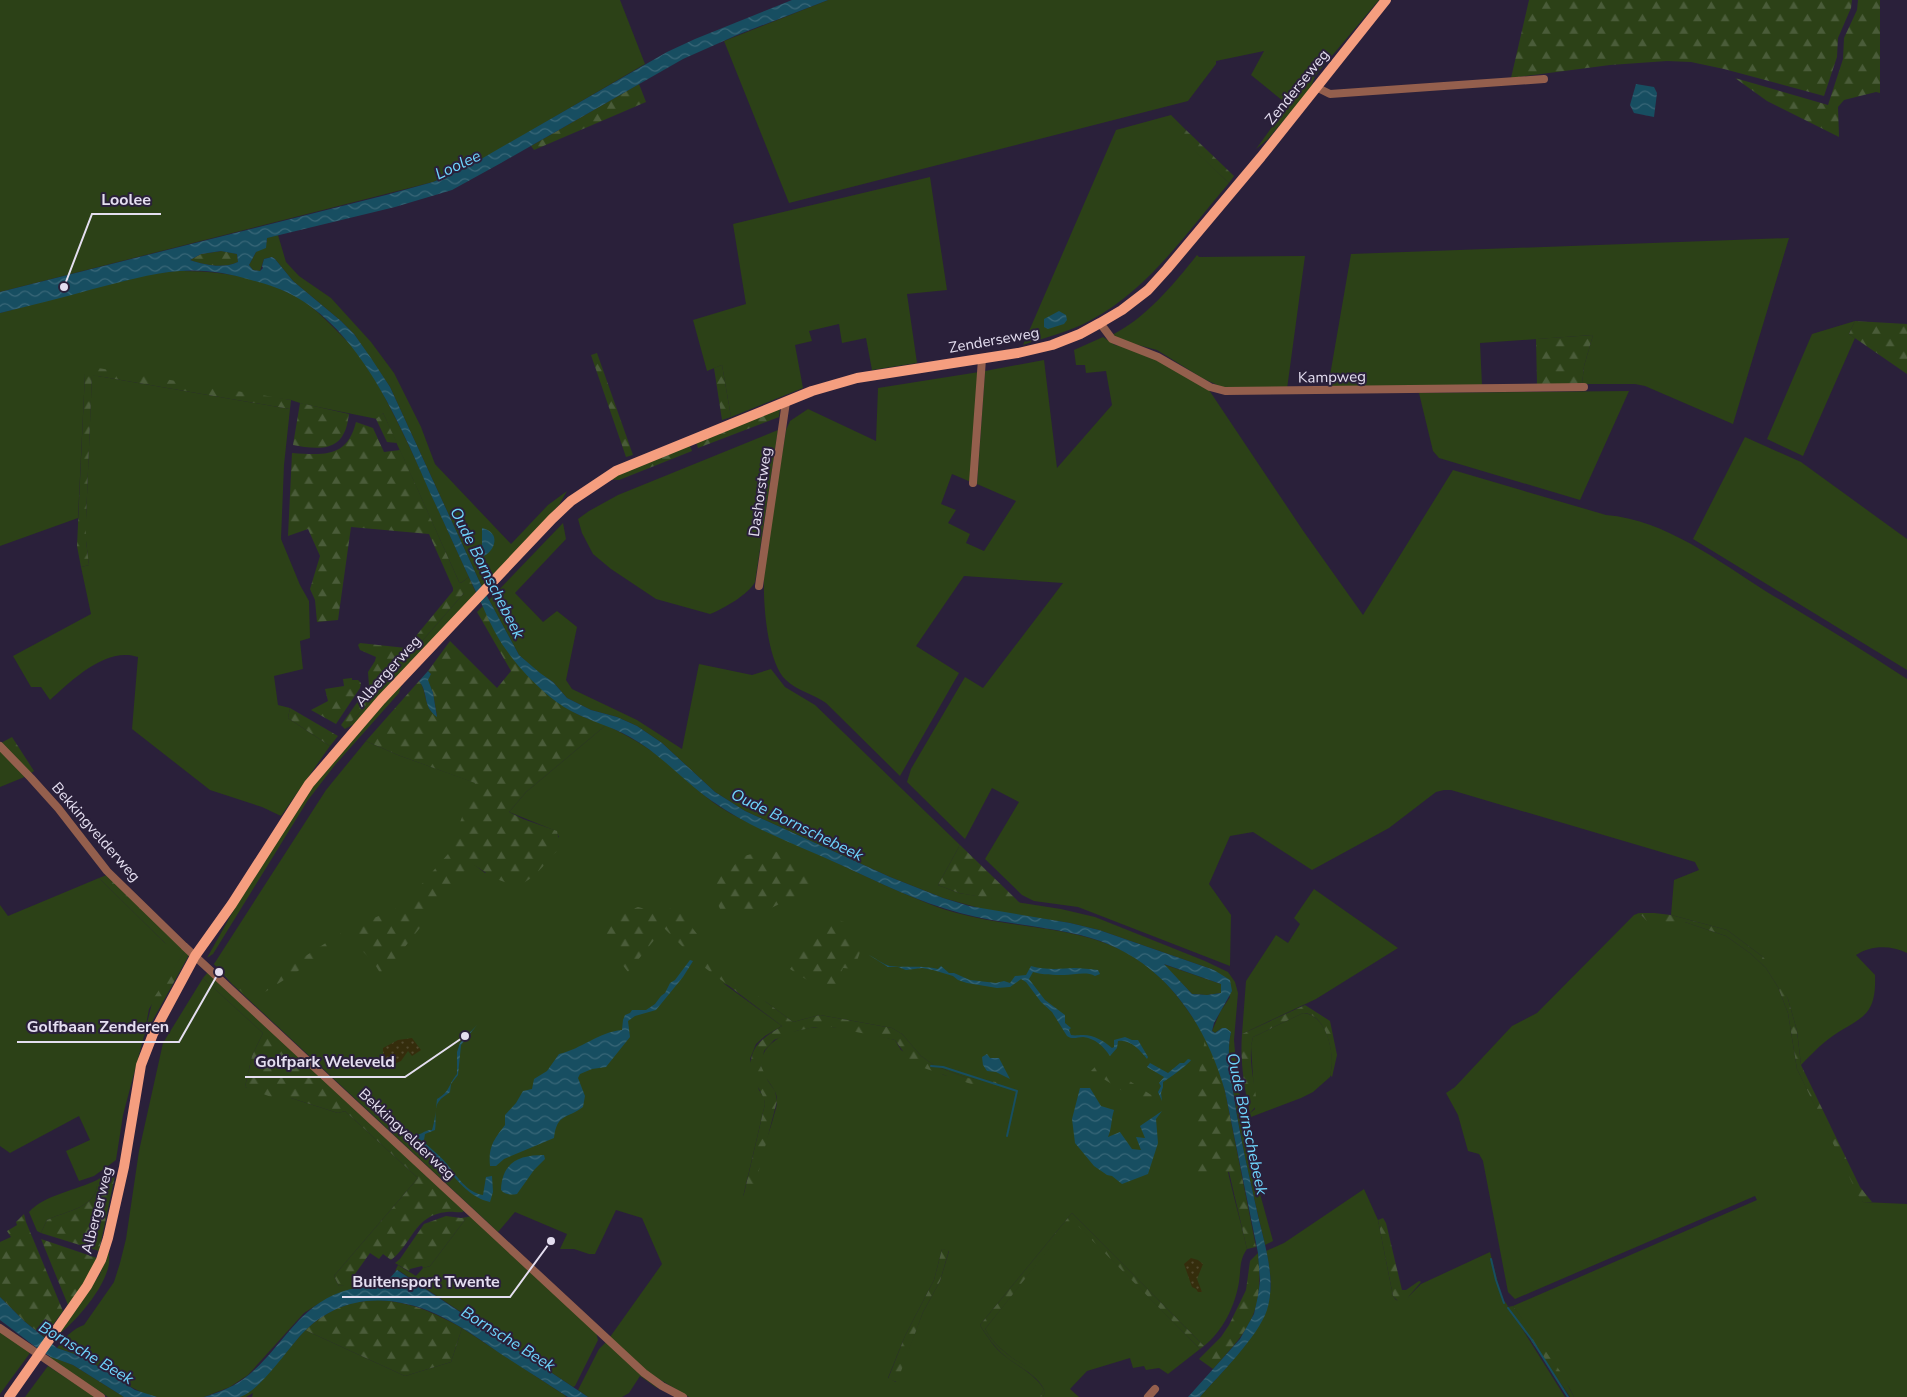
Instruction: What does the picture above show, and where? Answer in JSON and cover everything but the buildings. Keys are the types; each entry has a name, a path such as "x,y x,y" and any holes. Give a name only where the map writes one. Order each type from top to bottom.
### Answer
{"main road":[{"name":"Zenderseweg","path":"596,483 616,471 812,391 857,378 1018,354 1052,345 1100,324 1148,290 1261,157 1386,0"},
{"name":"Albergerweg","path":"9,1397 87,1286 101,1260 108,1238 124,1167 141,1066 153,1034 166,1009 309,784 381,700 489,584 571,501 596,483"}],"street":[{"path":"1316,87 1330,94 1544,79"},
{"name":"Kampweg","path":"1100,324 1112,339 1158,356 1210,387 1225,391 1584,388"},
{"path":"973,483 982,359"},
{"name":"Dashorstweg","path":"760,586 786,402"},
{"name":"Bekkingvelderweg","path":"0,746 53,802 107,871 198,959 644,1373 662,1386 683,1397"},
{"path":"0,1328 40,1353 101,1397"},
{"path":"1148,1397 1155,1389"}],"green space":[{"path":"0,0 620,0 645,64 483,159 433,182 0,292"},
{"path":"828,0 1379,0 1315,76 1310,90 1267,140 1256,149 1288,105 1251,75 1264,51 1216,61 1216,64 1188,101 789,203 724,41"},
{"path":"1529,0 1852,0 1851,8 1838,38 1837,57 1824,96 1691,62 1667,61 1610,65 1511,78"},
{"path":"1858,0 1880,0 1880,93 1876,92 1844,100 1838,107 1839,137 1767,101 1735,78 1828,105 1843,59 1844,38 1857,10"},
{"path":"639,84 646,102 534,150 531,146"},
{"path":"1171,115 1186,130 1181,137 1229,183 1166,258 1149,276 1112,307 1083,324 1023,345 1116,130"},
{"path":"1186,130 1234,176 1229,183 1180,137"},
{"path":"930,177 947,290 907,294 917,363 872,370 866,338 842,343 839,324 809,331 812,341 795,345 803,388 731,417 722,365 707,371 693,320 746,304 733,224"},
{"path":"278,235 286,262 299,276 331,298 371,342 394,373 421,427 435,464 511,544 548,505 567,491 559,505 482,587 390,387 354,334 293,281 272,257 264,259 260,271 253,270 249,265 256,252 267,242 266,238"},
{"path":"1789,238 1733,424 1645,386 1635,384 1582,384 1584,366 1593,335 1480,343 1482,385 1328,387 1351,254"},
{"path":"222,251 237,254 238,262 220,266 190,260 201,254"},
{"path":"1197,255 1199,257 1305,256 1287,389 1226,389 1202,378 1157,350 1119,340 1112,335 1124,328 1159,300"},
{"path":"175,271 221,273 251,279 279,288 309,305 353,347 373,377 390,408 419,466 469,577 461,583 459,582 383,413 377,419 291,400 92,375 290,409 284,465 281,539 300,585 309,601 310,638 300,641 303,669 274,676 278,705 290,708 288,718 330,746 281,816 262,807 210,790 132,729 138,657 114,656 102,661 79,675 50,700 41,687 31,687 13,656 91,614 81,567 89,565 86,519 92,374 85,374 78,518 0,546 0,313 144,275"},
{"path":"1855,321 1849,334 1855,338 1803,456 1767,439 1812,334"},
{"path":"1855,321 1907,324 1907,374 1849,334"},
{"path":"1593,335 1584,366 1582,384 1537,384 1536,339"},
{"path":"1103,337 1115,345 1133,348 1155,357 1209,390 1304,532 1363,615 1453,470 1606,515 1628,518 1670,533 1710,555 1907,679 1907,953 1888,947 1881,947 1868,949 1856,955 1875,975 1875,990 1872,1002 1862,1017 1826,1041 1801,1065 1797,1031 1788,999 1763,957 1727,930 1671,915 1674,880 1699,870 1695,862 1451,790 1436,792 1389,828 1312,870 1253,832 1230,836 1209,884 1231,915 1230,966 1078,907 1034,901 1022,895 985,859 1019,802 992,788 965,839 907,782 911,769 965,677 983,688 1063,583 964,576 916,646 959,673 900,776 826,703 790,684 780,671 770,646 764,602 764,577 768,540 786,430 790,421 808,409 876,441 878,388 979,372 971,482 952,474 941,504 956,510 948,523 970,534 966,543 984,551 1016,501 977,484 985,371 1044,360 1057,468 1112,405 1106,371 1086,373 1085,365 1076,365 1074,350"},
{"path":"597,353 633,455 626,457 591,355"},
{"path":"722,365 731,417 722,420 714,368"},
{"path":"92,367 291,400 290,409 92,375 86,519 89,565 81,567 77,546 85,373 92,374"},
{"path":"1629,391 1580,500 1439,458 1433,451 1419,393"},
{"path":"300,403 349,414 346,429 335,444 322,448 293,445"},
{"path":"780,408 779,417 698,448 696,441"},
{"path":"383,413 397,443 387,442 376,419"},
{"path":"356,422 373,428 384,452 400,450 459,582 461,583 469,577 476,593 464,593 345,729 341,725 369,686 368,672 376,657 360,650 358,645 360,643 406,648 453,591 429,534 351,527 338,620 317,622 315,600 310,589 320,556 308,529 288,536 292,453 324,454 333,452 347,442"},
{"path":"778,430 755,582 752,587 735,601 710,614 656,599 611,569 593,554 582,533 578,519 589,511 618,495"},
{"path":"1745,437 1801,462 1907,539 1907,670 1693,539"},
{"path":"689,444 692,451 619,480 605,479"},
{"path":"563,523 566,539 515,593 543,622 557,611 577,627 566,680 572,689 637,720 682,749 699,664 752,675 771,669 785,687 815,705 960,845 938,885 959,893 1061,909 1095,917 1228,972 1235,982 1238,993 1234,1040 1238,1085 1251,1161 1273,1241 1265,1245 1245,1155 1230,1067 1229,1049 1231,1032 1222,1028 1215,1033 1212,1031 1220,1012 1230,997 1214,970 1099,930 1070,923 986,910 943,898 890,877 745,811 715,792 662,743 637,726 617,717 591,710 567,698 553,682 539,673 519,655 489,600"},
{"path":"464,593 476,593 356,723 345,729"},
{"path":"483,606 498,635 516,662 538,685 569,709 606,725 526,792 509,812 557,831 560,846 533,876 525,882 518,884 503,882 471,863 382,976 374,963 350,938 251,1001 214,964 220,958 252,990 343,932 342,930 392,911 405,903 448,854 475,783 398,755 366,741 419,681 430,709 437,716 433,693 427,680 431,674 428,671 450,641 497,688 511,671 477,612"},
{"path":"352,678 352,680 358,680 361,683 360,688 336,724 311,710 328,701 325,689 344,686 343,679"},
{"path":"402,683 399,693 335,765 308,800 213,954 207,958 250,881 312,784"},
{"path":"290,708 338,736 330,746 288,718"},
{"path":"606,725 653,752 720,807 742,820 886,886 932,905 969,916 1071,933 1103,942 1133,957 1162,979 1193,1017 1204,1035 1212,1054 1216,1070 1222,1142 1247,1249 1241,1261 1235,1300 1217,1333 1204,1346 1072,1213 980,1325 998,1350 1040,1384 1044,1389 1040,1397 689,1397 649,1373 610,1337 662,1264 642,1218 616,1210 595,1254 574,1249 560,1249 567,1234 515,1212 498,1232 232,984 214,964 326,790 366,741 398,755 476,783 471,862 485,873 559,837 556,831 509,812 526,792","holes":["723,983 766,1002 793,1022 820,1015 892,1028 902,1034 921,1056 935,1066 967,1078 996,1082 944,1075 901,1050 895,1040 872,1034 832,1027 811,1028 788,1033 770,1045 764,1053 761,1063 763,1073 775,1091 777,1103 766,1139 743,1197 765,1104 750,1059 756,1044 782,1026","942,1249 949,1251 940,1281 923,1312 896,1382 888,1378 905,1336 934,1280"]},
{"path":"12,737 34,771 31,773 1,743"},
{"path":"0,750 27,776 0,787"},
{"path":"960,845 1021,904 959,893 938,885"},
{"path":"771,849 805,865 811,873 809,887 800,894 767,910 733,912 726,915 722,913 712,892 712,880 730,871 740,857"},
{"path":"107,875 180,945 165,943 99,878"},
{"path":"99,878 165,943 180,945 185,951 149,1009 144,1036 123,1115 116,1160 94,1176 79,1181 66,1151 90,1140 79,1116 10,1153 0,1146 0,905 8,916"},
{"path":"1314,889 1398,948 1316,999 1242,1034 1246,981 1276,935 1288,943 1300,924 1294,918"},
{"path":"638,907 653,911 677,908 697,934 698,943 693,948 684,948 664,928 628,972 602,938 611,924 622,915"},
{"path":"1639,913 1644,918 1685,922 1726,936 1750,953 1766,968 1778,987 1788,1013 1797,1069 1863,1202 1907,1204 1907,1397 1574,1397 1513,1306 1757,1200 1755,1196 1515,1299 1508,1292 1483,1161 1479,1154 1468,1151 1458,1115 1446,1093 1455,1087 1512,1026 1537,1013 1634,915"},
{"path":"1639,913 1671,915 1727,930 1763,957 1772,967 1788,999 1797,1031 1801,1065 1860,1187 1872,1202 1863,1202 1858,1195 1797,1069 1788,1013 1778,987 1766,968 1750,953 1726,936 1685,922 1659,924 1647,921"},
{"path":"833,918 847,923 854,934 864,941 854,969 843,968 833,991 807,980 790,969 826,920"},
{"path":"185,951 189,955 144,1036 153,999"},
{"path":"709,960 793,1022 820,1015 892,1028 902,1034 921,1056 935,1066 967,1078 996,1082 1000,1092 912,1064 895,1040 832,1027 815,1027 796,1031 774,1040 764,1051 761,1066 775,1091 777,1101 751,1201 743,1198 765,1104 752,1076 751,1060 759,1043 782,1026 696,961"},
{"path":"1163,964 1221,984 1221,993 1207,995 1192,994"},
{"path":"208,972 424,1171 423,1173 464,1210 463,1212 447,1212 427,1218 391,1260 383,1254 379,1259 370,1253 355,1274 365,1283 339,1286 334,1276 418,1178 345,1111 338,1113 291,1098 287,1103 245,1087 252,1056 263,1033 203,978"},
{"path":"203,978 263,1033 252,1056 245,1087 291,1098 338,1113 345,1111 418,1178 334,1276 339,1286 354,1283 386,1282 390,1278 402,1283 401,1287 356,1288 318,1304 304,1313 248,1375 230,1387 204,1397 157,1397 145,1394 127,1385 83,1357 57,1348 69,1334 84,1325 114,1282 126,1239 139,1151 163,1043"},
{"path":"1305,1005 1330,1021 1337,1055 1332,1077 1330,1075 1332,1058 1328,1037 1324,1028 1311,1015 1303,1013 1253,1037 1251,1062 1257,1105 1250,1113 1243,1074 1242,1034"},
{"path":"1303,1013 1316,1019 1325,1031 1332,1054 1330,1077 1313,1092 1251,1117 1250,1113 1255,1109 1251,1046 1253,1037"},
{"path":"1205,1039 1218,1066 1225,1091 1256,1247 1247,1249 1229,1172 1218,1172 1210,1176 1195,1172 1196,1089"},
{"path":"1096,1066 1117,1073 1156,1098 1158,1104 1153,1110 1091,1071"},
{"path":"114,1170 116,1171 99,1251 41,1233 47,1220 87,1203 93,1197 97,1180"},
{"path":"97,1180 93,1197 87,1203 47,1220 41,1233 37,1231 29,1212 35,1206 52,1197"},
{"path":"1364,1189 1378,1220 1393,1296 1396,1300 1406,1302 1409,1296 1421,1284 1490,1252 1502,1299 1565,1397 1200,1397 1253,1335 1261,1321 1267,1307 1271,1288 1266,1251 1284,1243"},
{"path":"1072,1213 1204,1346 1200,1349 1072,1220 985,1329 1000,1348 1041,1379 1045,1392 1043,1397 1040,1397 1044,1389 1040,1383 1031,1374 1001,1353 980,1325"},
{"path":"24,1214 63,1311 44,1337 24,1321 0,1297 0,1242 11,1237 7,1231 17,1225 16,1222"},
{"path":"446,1216 467,1217 430,1266 423,1268 422,1266 410,1269 409,1271 395,1263 400,1259 424,1224"},
{"path":"472,1216 596,1332 598,1340 575,1386 573,1387 398,1270 395,1271 398,1265 416,1276 423,1268 430,1266 467,1217"},
{"path":"1383,1218 1386,1223 1402,1290 1406,1290 1419,1281 1421,1282 1409,1296 1407,1302 1399,1302 1393,1296 1378,1220"},
{"path":"1071,1220 1200,1349 1168,1374 1159,1368 1146,1370 1144,1366 1133,1368 1130,1358 1087,1371 1070,1389 1079,1397 1043,1397 1045,1392 1039,1379 1000,1348 985,1329"},
{"path":"41,1239 97,1258 86,1280 68,1305"},
{"path":"109,1248 109,1266 100,1287 78,1317 53,1339 100,1274"},
{"path":"942,1249 949,1250 940,1281 923,1312 897,1382 888,1379 905,1336 934,1280"},
{"path":"1258,1253 1259,1290 1252,1317 1237,1341 1213,1369 1199,1359 1221,1337 1229,1325 1246,1290 1250,1261"},
{"path":"378,1300 401,1303 422,1309 462,1328 451,1362 405,1376 305,1330 338,1308 357,1302"},
{"path":"1513,1306 1560,1371 1574,1397 1570,1397 1508,1307"},
{"path":"462,1328 566,1396 252,1397 253,1393 246,1397 239,1397 266,1374 305,1330 405,1376 451,1362"},
{"path":"0,1330 30,1353 0,1394"},
{"path":"606,1342 657,1385 657,1388 640,1376 629,1393 622,1397 588,1397 578,1390 599,1349"},
{"path":"50,1356 73,1365 124,1397 108,1397 50,1359"},
{"path":"48,1366 96,1397 25,1397"}],"sand":[{"path":"412,1038 421,1050 412,1056 408,1051 401,1061 392,1065 383,1061 383,1048 398,1040"},
{"path":"1191,1258 1203,1264 1197,1279 1202,1292 1198,1292 1192,1287 1184,1264"}],"water":[{"path":"792,0 828,0 737,35 683,59 452,190 395,207 267,238 266,248 256,252 249,265 253,270 260,271 263,268 264,259 272,257 293,281 354,334 390,387 482,587 519,655 553,682 567,698 591,710 617,717 637,726 662,743 715,792 745,811 890,877 969,906 1070,923 1099,930 1214,970 1230,980 1232,991 1214,1023 1212,1031 1215,1033 1222,1028 1226,1028 1231,1032 1229,1057 1236,1112 1267,1254 1271,1288 1267,1310 1255,1332 1247,1344 1200,1397 1188,1397 1240,1339 1254,1314 1260,1281 1258,1253 1225,1091 1215,1062 1203,1035 1188,1011 1170,988 1150,969 1127,953 1101,941 1057,930 1002,922 945,909 915,898 775,836 743,820 712,801 641,744 622,733 572,712 556,701 526,674 498,638 408,444 379,387 342,335 320,314 296,297 274,287 234,275 207,271 180,271 136,278 0,313 0,292 433,182 462,170 667,52","holes":["221,251 237,254 238,262 220,266 190,260 201,254","1164,964 1221,984 1221,993 1207,995 1192,994"]},
{"path":"1636,84 1654,87 1657,93 1654,117 1634,113 1630,105"},
{"path":"1059,311 1066,315 1067,320 1064,324 1048,329 1044,327 1044,319"},
{"path":"482,528 492,533 494,542 491,550 482,557"},
{"path":"428,671 431,674 428,680 433,693 437,717 432,713 427,704 424,690 419,681"},
{"path":"869,955 890,966 926,967 938,969 941,966 949,973 954,973 970,980 996,983 1004,981 1010,983 1015,976 1026,975 1031,966 1047,969 1077,968 1098,970 1100,974 1095,976 1088,974 1052,975 1033,972 1029,979 1045,1000 1065,1015 1065,1023 1071,1028 1069,1030 1071,1035 1095,1037 1112,1048 1114,1047 1114,1040 1125,1037 1138,1040 1148,1057 1147,1059 1131,1043 1118,1041 1117,1048 1110,1056 1102,1046 1091,1039 1067,1036 1052,1012 1041,1002 1026,982 1021,979 1010,987 997,988 967,983 953,976 933,970 922,968 906,970 898,967 888,967"},
{"path":"690,960 693,961 683,977 656,1010 635,1016 628,1021 630,1037 606,1067 592,1069 580,1074 578,1078 585,1096 583,1107 560,1120 555,1130 554,1138 504,1159 496,1166 490,1166 491,1148 505,1125 505,1115 516,1103 523,1091 532,1089 534,1079 547,1071 559,1054 605,1034 622,1030 625,1015 632,1010 646,1010 655,1004"},
{"path":"477,1025 461,1045 458,1075 451,1084 450,1092 438,1103 435,1130 425,1134 422,1141 403,1132 392,1120 394,1118 405,1131 412,1135 432,1130 437,1099 447,1091 454,1078 457,1074 457,1052 460,1043"},
{"path":"987,1054 990,1058 999,1058 1010,1079 996,1072 987,1071 983,1065 982,1057"},
{"path":"1188,1059 1191,1060 1163,1082 1162,1101 1158,1092 1161,1086 1159,1083 1164,1077 1147,1067 1150,1063 1168,1073"},
{"path":"1080,1088 1090,1088 1101,1106 1114,1110 1108,1137 1120,1132 1132,1149 1141,1150 1136,1137 1145,1138 1140,1126 1162,1111 1156,1119 1158,1143 1148,1174 1122,1184 1094,1166 1075,1143 1072,1119"},
{"path":"426,1144 445,1161 462,1183 477,1194 483,1195 486,1177 492,1176 493,1192 490,1202 477,1197 465,1188 423,1146"},
{"path":"535,1155 544,1155 545,1159 534,1170 517,1194 504,1193 501,1190 505,1173 514,1162"},
{"path":"397,1270 588,1397 568,1397 468,1332 436,1314 397,1302 378,1301 360,1302 342,1307 325,1315 295,1342 254,1389 246,1394 239,1397 204,1397 224,1390 242,1380 267,1357 299,1320 325,1300 341,1292 356,1288 401,1287 402,1283 400,1281 391,1280 390,1278"},
{"path":"0,1297 24,1321 57,1348 83,1357 135,1390 157,1397 124,1397 73,1365 51,1357 0,1320"}],"waterway":[{"path":"931,1066 943,1067 1017,1091 1007,1136"},
{"path":"1491,1259 1504,1303"},
{"path":"1508,1308 1532,1340 1568,1397"}],"place":[{"name":"Loolee","path":"64,287"},
{"name":"Golfbaan Zenderen","path":"219,972"},
{"name":"Golfpark Weleveld","path":"465,1036"},
{"name":"Buitensport Twente","path":"551,1241"}],"water label":[{"name":"Oude Bornschebeek","path":"487,573"},
{"name":"Oude Bornschebeek","path":"797,825"},
{"name":"Oude Bornschebeek","path":"1247,1124"},
{"name":"Bornsche Beek","path":"508,1339"},
{"name":"Bornsche Beek","path":"86,1353"}]}
